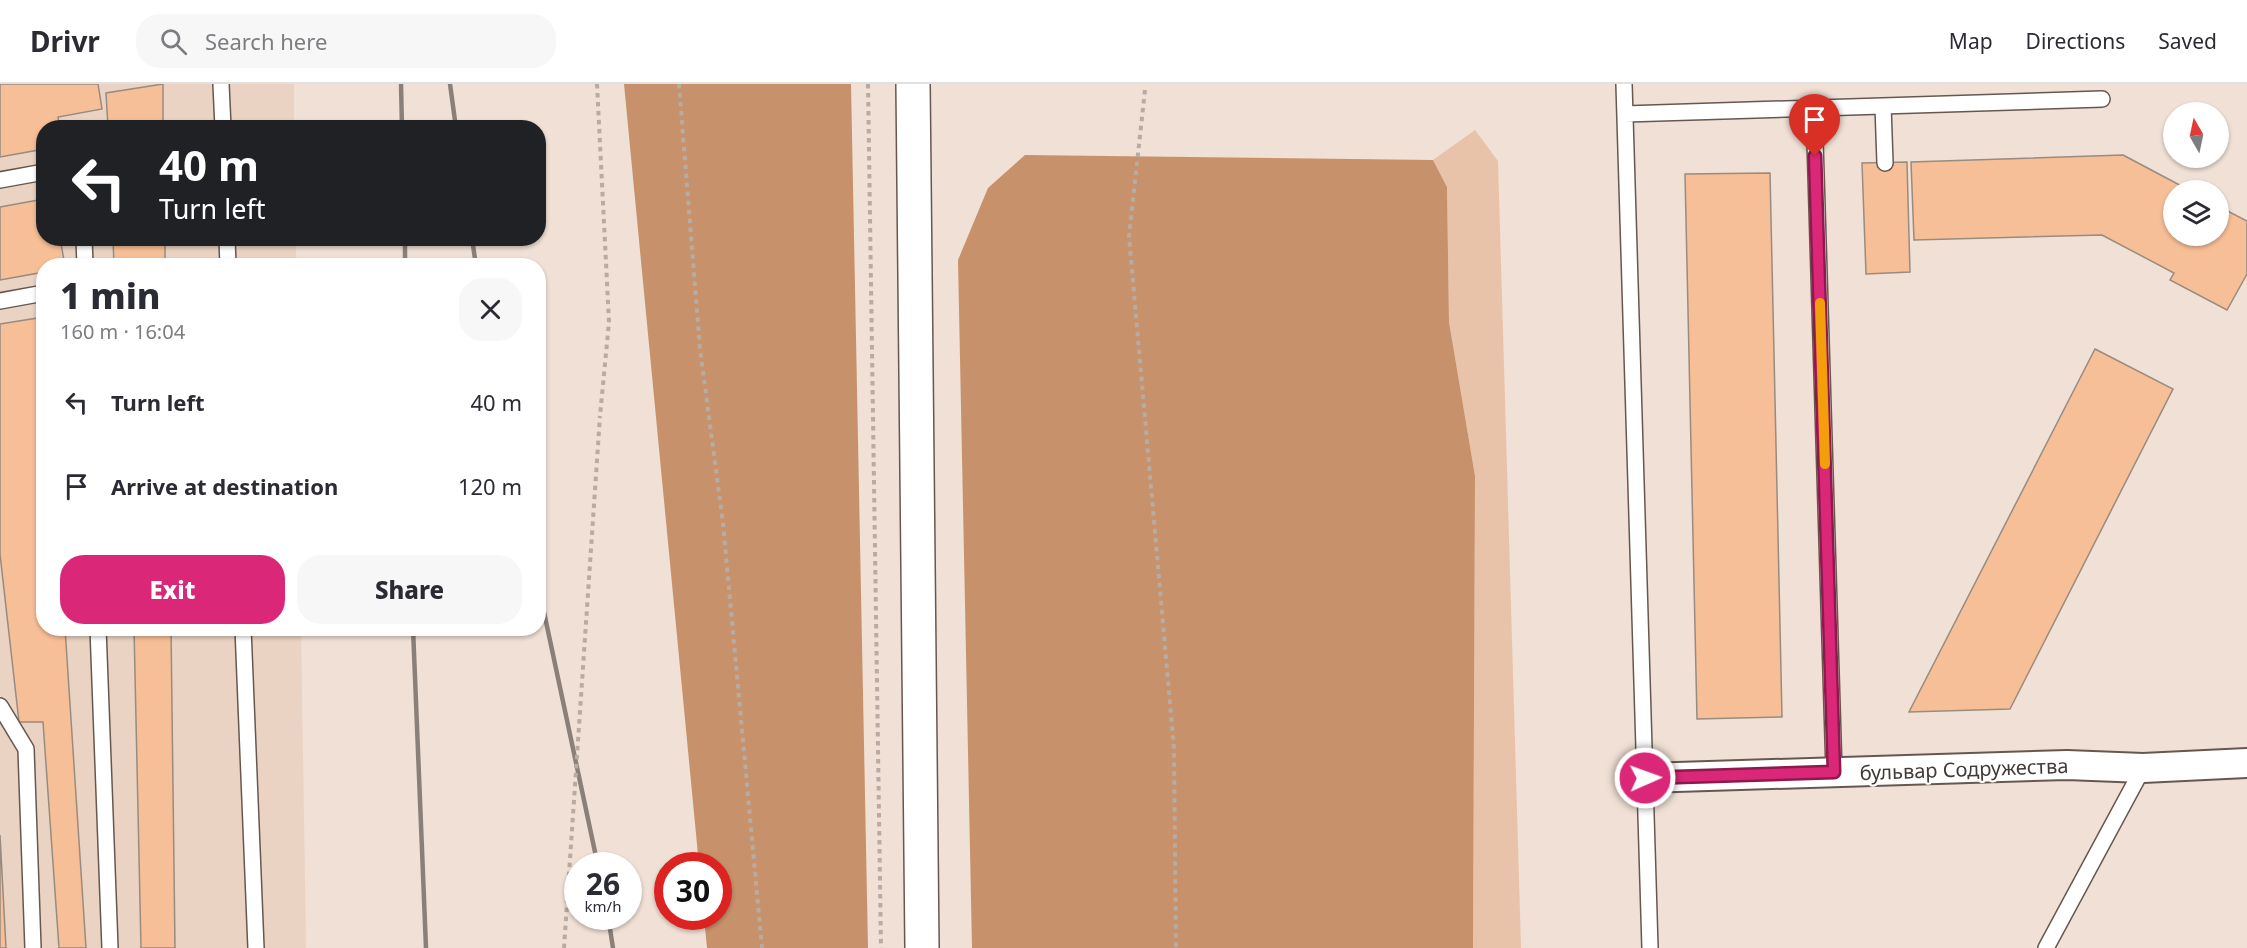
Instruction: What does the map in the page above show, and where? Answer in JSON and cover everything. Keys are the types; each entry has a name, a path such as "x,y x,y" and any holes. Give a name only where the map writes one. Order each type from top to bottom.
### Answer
{"street":[{"path":"913,84 922,948"},
{"name":"бульвар Содружества","path":"1645,778 2067,765 2143,768 2247,763"}],"lane":[{"path":"221,84 223,120"},
{"path":"1624,84 1650,948"},
{"path":"1624,114 2102,99"},
{"path":"1883,106 1884,163"},
{"path":"1814,108 1834,772"},
{"path":"0,180 36,173"},
{"path":"0,301 36,294"},
{"path":"98,636 110,948"},
{"path":"243,636 256,948"},
{"path":"0,706 26,749 33,948"},
{"path":"2046,948 2143,768"}],"path":[{"path":"564,948 600,416 609,322 597,84"},
{"path":"679,84 700,349 723,523 762,948"},
{"path":"868,84 881,948"},
{"path":"1145,90 1129,236 1174,749 1176,948"}],"shaded area":[{"path":"0,84 294,84 294,120 36,120 36,246 296,246 296,258 36,258 36,636 301,636 306,948 0,948"},
{"path":"624,84 851,84 868,948 707,948 705,930 732,930 732,852 698,852"},
{"path":"1475,130 1498,161 1521,948 1473,948 1475,476 1449,322 1447,187 1433,160"},
{"path":"1025,155 1433,160 1447,187 1449,322 1475,476 1473,948 972,948 958,260 988,188"}],"building":[{"path":"0,84 98,84 102,109 58,117 59,120 36,120 36,150 0,157"},
{"path":"163,84 163,120 108,120 106,93"},
{"path":"2123,155 2170,180 2163,180 2163,246 2229,246 2229,212 2247,221 2247,274 2227,310 2170,280 2174,273 2102,235 1914,240 1911,162"},
{"path":"1907,162 1910,272 1866,274 1862,163"},
{"path":"1770,173 1782,717 1697,719 1685,174"},
{"path":"36,200 36,246 61,246 64,258 36,258 36,273 0,280 0,207"},
{"path":"113,246 165,246 165,258 114,258"},
{"path":"36,318 36,636 66,636 86,948 59,948 43,722 19,722 0,554 0,324"},
{"path":"2095,349 2173,389 2010,709 1909,712"},
{"path":"134,636 171,636 175,948 141,948"},
{"path":"0,835 6,948 0,948"}],"railway":[{"path":"401,84 402,120"},
{"path":"450,84 455,120"},
{"path":"405,246 405,258"},
{"path":"473,246 475,258"},
{"path":"546,622 595,852"},
{"path":"413,636 426,948"},
{"path":"610,930 613,948"}],"slow traffic":[{"path":"1820,303 1825,464"}],"route":[{"path":"1645,778 1834,772 1815,156"}]}
